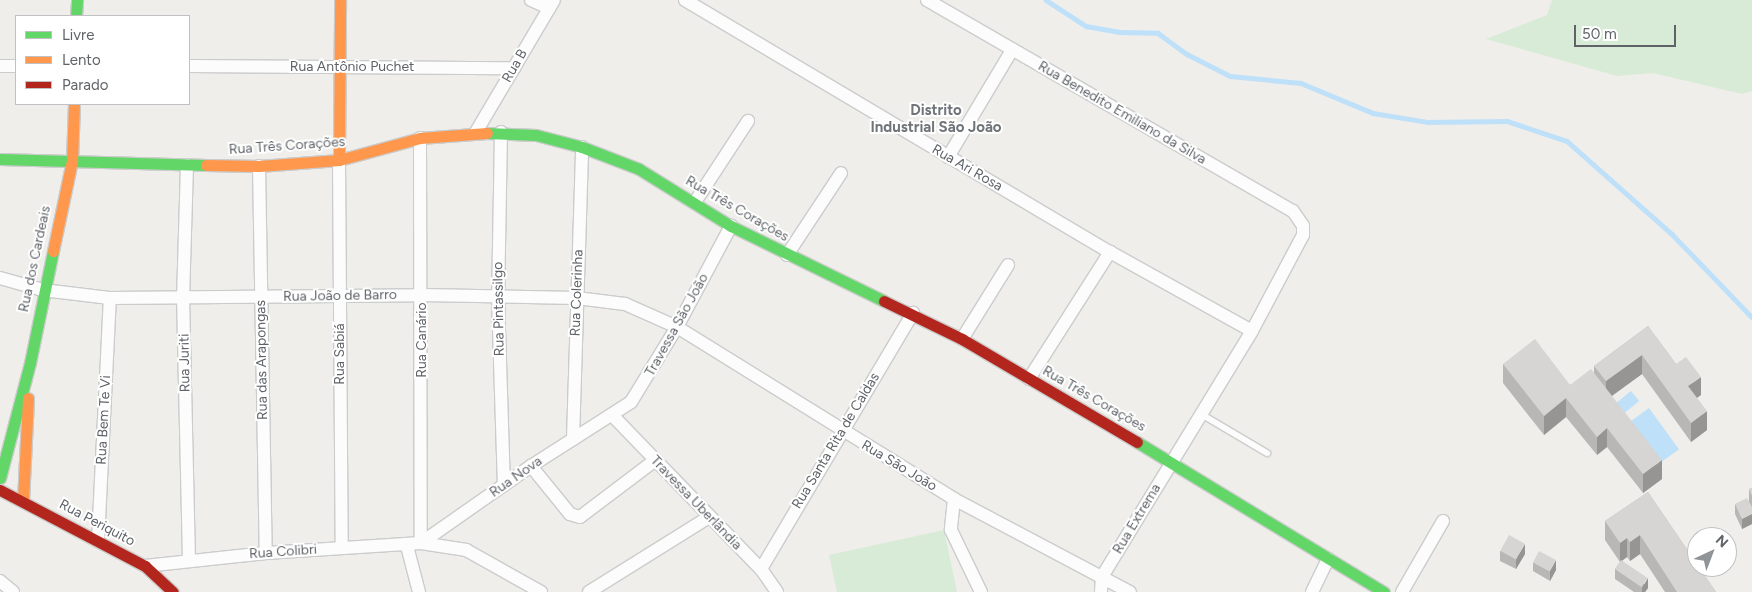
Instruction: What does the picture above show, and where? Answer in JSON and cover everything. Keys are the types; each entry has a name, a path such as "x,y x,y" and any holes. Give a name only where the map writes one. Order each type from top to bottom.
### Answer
{"street":[{"path":"76,15 77,0"},
{"path":"339,160 340,0"},
{"path":"531,0 552,4"},
{"name":"Rua Ari Rosa","path":"685,0 1110,252 1252,331"},
{"name":"Rua Benedito Emiliano da Silva","path":"927,0 1293,211 1303,226 1303,235"},
{"name":"Rua B","path":"476,132 552,4"},
{"path":"948,157 1012,50"},
{"path":"0,66 15,66"},
{"name":"Rua Antônio Puchet","path":"190,66 514,68"},
{"name":"Rua dos Cardeais","path":"0,478 30,363 43,290 72,161 74,105"},
{"path":"695,202 748,122"},
{"name":"Rua Três Corações","path":"0,159 259,166 339,160 420,138 476,132 536,135 582,147 639,169 731,226 787,255 913,313 962,339 1172,462 1384,592"},
{"name":"Rua Pintassilgo","path":"501,132 498,297 504,486"},
{"name":"Rua Canário","path":"420,138 423,296 421,543"},
{"name":"Rua Colerinha","path":"573,439 582,147"},
{"name":"Rua Sabiá","path":"339,160 342,548"},
{"name":"Rua Juriti","path":"187,165 183,296 189,561"},
{"name":"Rua das Arapongas","path":"259,166 266,553"},
{"path":"787,255 841,173"},
{"name":"Travessa São João","path":"613,416 640,390 677,327 731,226"},
{"name":"Rua Extrema","path":"1102,577 1252,331 1303,235"},
{"path":"1029,379 1110,252"},
{"path":"962,339 1008,265"},
{"name":"Rua João de Barro","path":"0,278 43,290 110,298 340,295 577,298 625,304 677,327"},
{"name":"Rua Bem Te Vi","path":"98,541 110,298"},
{"name":"Rua Santa Rita de Caldas","path":"761,569 841,431 913,313"},
{"name":"Rua São João","path":"677,327 841,431 954,499 1130,592"},
{"name":"Rua dos Cardeais","path":"23,501 30,363"},
{"name":"Rua Nova","path":"421,543 531,466 613,416"},
{"name":"Travessa Uberlândia","path":"613,416 654,461 761,569 777,592"},
{"path":"531,466 570,514 580,517 654,461"},
{"name":"Rua Periquito","path":"0,490 145,566 173,592"},
{"path":"954,499 951,530 981,592"},
{"path":"589,592 710,517"},
{"path":"1402,592 1443,521"},
{"path":"421,543 466,550 541,592"},
{"name":"Rua Colibri","path":"145,566 266,553 407,546 421,543"},
{"path":"407,546 418,592"},
{"path":"1312,592 1328,559"},
{"path":"1101,592 1102,577"},
{"path":"0,581 14,592"}],"lane":[{"path":"1201,414 1267,453"}],"green space":[{"path":"1552,0 1752,0 1752,91 1742,94 1653,73 1617,76 1486,39 1547,15"},
{"path":"944,530 957,592 837,592 829,555"}],"water":[{"path":"1631,391 1639,401 1624,414 1615,404"},
{"path":"1649,408 1679,449 1660,463 1630,422"}],"building":[{"path":"1648,326 1676,364 1686,357 1701,377 1688,386 1707,411 1691,423 1642,355 1606,381 1594,366"},
{"path":"1535,339 1570,385 1591,369 1662,460 1643,474 1607,428 1597,437 1566,398 1544,416 1503,364"},
{"path":"1648,492 1687,549 1687,577 1706,577 1716,592 1677,592 1640,535 1630,542 1627,538 1620,543 1605,521"},
{"path":"1747,498 1752,507 1752,514 1742,519 1735,504"},
{"path":"1509,535 1525,544 1516,559 1500,551"},
{"path":"1539,551 1556,560 1550,571 1533,562"},
{"path":"1621,560 1648,578 1641,587 1615,569"}],"waterway":[{"path":"1046,0 1086,26 1119,32 1158,33 1187,54 1230,76 1301,83 1373,113 1428,122 1507,121 1567,141 1672,234 1752,317"}],"traffic: fast":[{"path":"76,15 77,0"},
{"path":"487,133 536,135 582,147 639,169 731,226 884,301"},
{"path":"0,159 206,165"},
{"path":"0,478 30,363 53,251"},
{"path":"1137,442 1384,592"}],"traffic: slow":[{"path":"339,160 340,0"},
{"path":"53,251 72,161 74,105"},
{"path":"206,165 259,166 339,160 420,138 487,133"},
{"path":"23,501 28,398"}],"traffic: jam":[{"path":"884,301 962,339 1137,442"},
{"path":"0,490 145,566 173,592"}],"district":[{"name":"Distrito Industrial São João","path":"936,118"}]}
